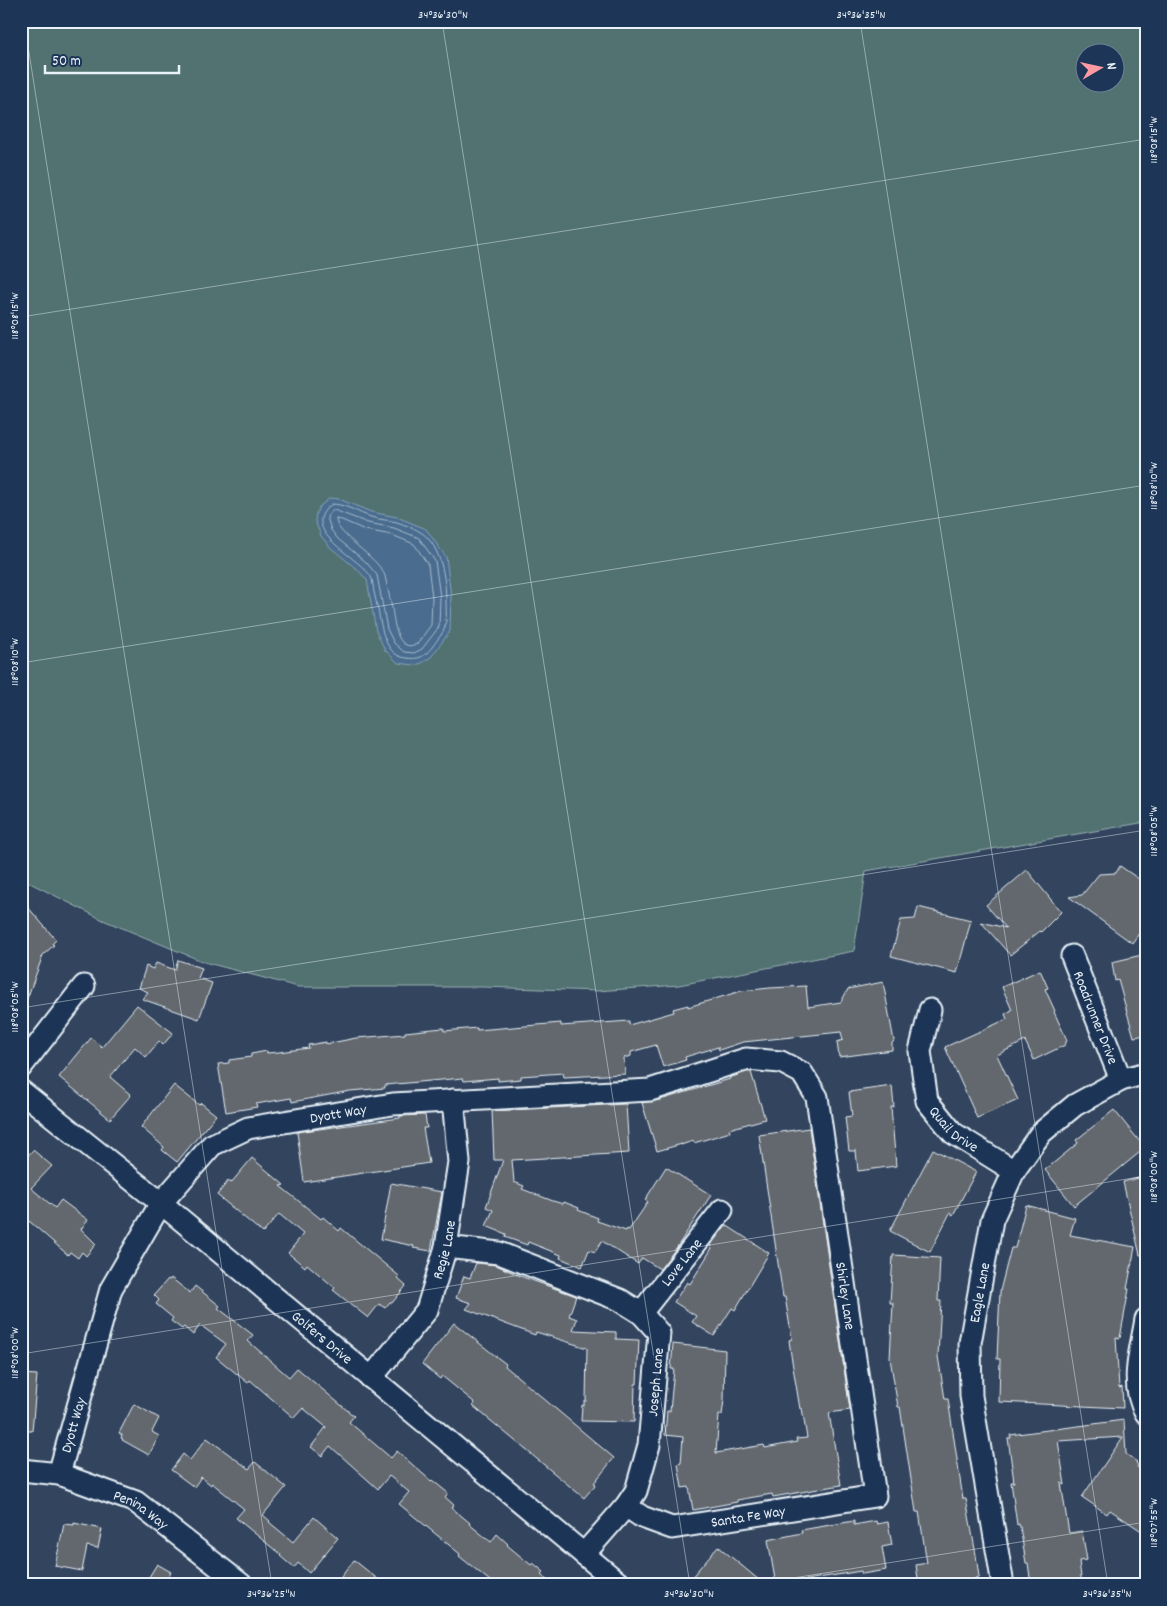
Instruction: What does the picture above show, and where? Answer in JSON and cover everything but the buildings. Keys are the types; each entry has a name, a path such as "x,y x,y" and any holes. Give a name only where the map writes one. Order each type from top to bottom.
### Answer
{"street":[{"name":"Roadrunner Drive","path":"1072,956 1121,1080"},
{"path":"21,1067 84,986"},
{"name":"Quail Drive","path":"930,1010 920,1051 926,1101 953,1133 1014,1171"},
{"name":"Dyott Way","path":"59,1474 111,1289 161,1203 212,1145 248,1128 393,1104 650,1090 746,1059 782,1062 802,1073 818,1097"},
{"name":"Eagle Lane","path":"1003,1585 971,1396 970,1343 992,1220 1014,1171 1042,1133 1075,1106 1121,1080 1146,1073"},
{"name":"Golfers Drive","path":"21,1092 161,1203 621,1585"},
{"name":"Shirley Lane","path":"818,1097 875,1496"},
{"name":"Regie Lane","path":"371,1378 427,1310 446,1247 459,1162 453,1100"},
{"name":"Love Lane","path":"641,1313 722,1210"},
{"name":"Joseph Lane","path":"446,1247 499,1253 620,1300 641,1313 659,1333 649,1445 636,1491 626,1506 584,1554"},
{"path":"1146,1319 1136,1381 1139,1402 1146,1413"},
{"name":"Penina Way","path":"21,1470 59,1474 136,1502 242,1585"},
{"name":"Santa Fe Way","path":"626,1506 642,1517 672,1528 875,1496"}],"green space":[{"path":"21,21 1146,21 1146,822 866,871 854,951 679,985 597,991 482,987 298,987 204,962 103,920 21,877"}],"water":[{"path":"330,498 339,499 371,512 397,517 426,529 446,557 451,596 450,631 431,657 422,663 415,665 398,663 385,650 376,631 367,580 330,547 321,536 315,521 316,514 319,507"}]}
